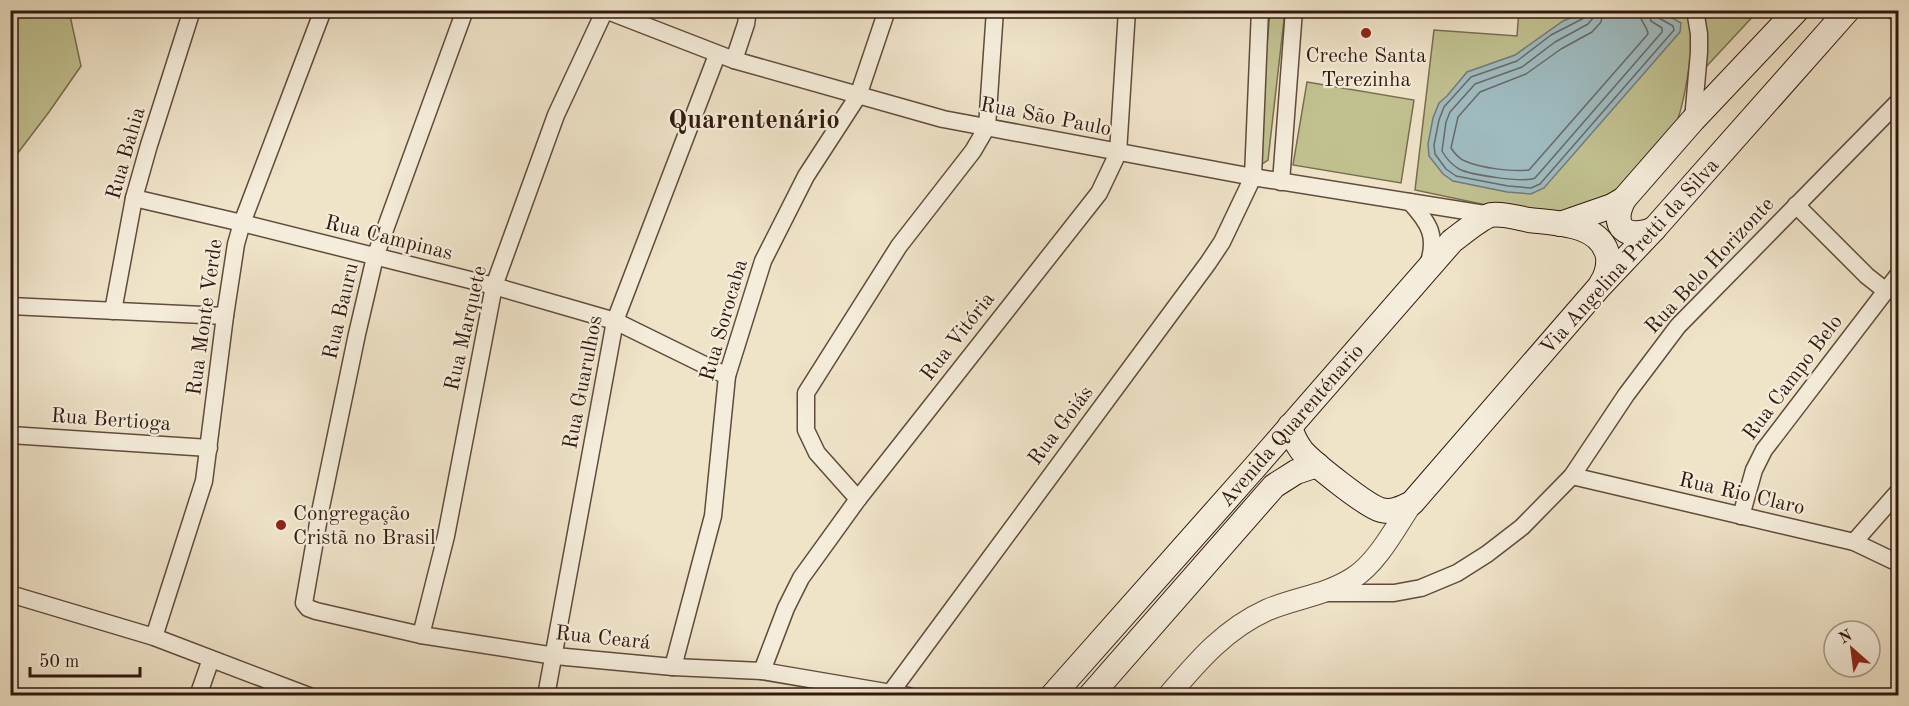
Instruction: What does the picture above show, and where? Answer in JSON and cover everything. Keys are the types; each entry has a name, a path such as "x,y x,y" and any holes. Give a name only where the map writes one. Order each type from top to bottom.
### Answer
{"main road":[{"name":"Via Angelina Pretti da Silva","path":"1412,503 1600,286 1654,229 1848,10"},
{"name":"Via Angelina Pretti da Silva","path":"1560,224 1612,206 1624,199 1693,120 1797,11"},
{"path":"1624,199 1618,212 1622,227 1627,232 1638,235 1654,229"},
{"path":"1491,215 1560,224 1586,231 1596,237 1607,253 1608,267 1600,286"},
{"name":"Avenida Quarenténario","path":"1052,696 1452,241 1491,215"},
{"path":"1290,426 1296,441 1317,465 1380,510 1398,510 1412,503"},
{"path":"1090,696 1274,486 1296,472 1317,465"}],"street":[{"name":"Rua Bahia","path":"113,311 134,198 192,10"},
{"name":"Rua Monte Verde","path":"154,637 204,481 236,244 323,10"},
{"name":"Rua Bauru","path":"304,597 357,334 375,257 465,10"},
{"path":"734,60 746,24 748,10"},
{"name":"Rua Sorocaba","path":"673,667 713,516 727,376 763,261 806,176 858,96 886,10"},
{"path":"858,499 817,453 806,430 806,393 899,246 973,151 987,127 995,10"},
{"name":"Rua Vitória","path":"762,671 786,608 801,578 858,499 1099,193 1118,153 1127,10"},
{"path":"1253,177 1260,10"},
{"path":"1281,182 1294,10"},
{"path":"1693,120 1699,34 1695,10"},
{"path":"1892,10 1899,12"},
{"name":"Rua São Paulo","path":"605,11 717,55 943,119 1281,182 1491,215"},
{"name":"Rua Marquete","path":"421,635 446,536 494,286 556,115 605,11"},
{"name":"Rua Guarulhos","path":"546,696 615,321 717,55"},
{"name":"Rua Belo Horizonte","path":"1321,593 1395,593 1421,588 1457,573 1488,554 1522,527 1572,476 1626,395 1678,326 1899,102"},
{"name":"Rua Goiás","path":"891,692 1208,263 1222,242 1253,177"},
{"name":"Rua Campinas","path":"134,198 494,286 615,321 727,376"},
{"path":"1410,202 1429,226 1432,237 1434,250 1426,272"},
{"path":"1796,205 1867,276 1886,291"},
{"name":"Rua Campo Belo","path":"1741,516 1754,470 1764,450 1899,275"},
{"path":"10,306 225,316"},
{"name":"Rua Bertioga","path":"10,435 209,448"},
{"name":"Rua Rio Claro","path":"1572,476 1854,542 1899,563"},
{"path":"1854,542 1899,492"},
{"path":"1168,696 1204,654 1240,624 1268,610 1321,593 1353,578 1368,565 1412,503"},
{"path":"10,594 154,637 309,696"},
{"name":"Rua Ceará","path":"304,597 304,603 308,608 316,611 421,635 555,656 673,667 762,671 909,696"},
{"path":"198,696 211,659"}],"green space":[{"path":"11,10 69,11 81,66 11,162"},
{"path":"1519,10 1683,11 1691,23 1692,44 1685,91 1675,126 1619,190 1569,211 1550,213 1505,209 1415,190 1434,30 1517,36"},
{"path":"1704,10 1758,11 1705,68 1703,12"},
{"path":"1270,11 1285,11 1268,160 1262,164 1257,160"},
{"path":"1307,82 1414,100 1401,183 1293,165"}],"water":[{"path":"1589,10 1654,11 1681,23 1680,32 1544,188 1531,194 1507,192 1453,181 1443,174 1429,156 1428,144 1433,118 1439,103 1467,72 1515,55 1563,21"}],"place":[{"name":"Creche Santa Terezinha","path":"1366,33"},
{"name":"Congregação Cristã no Brasil","path":"281,525"}],"district":[{"name":"Quarentenário","path":"754,119"}]}
